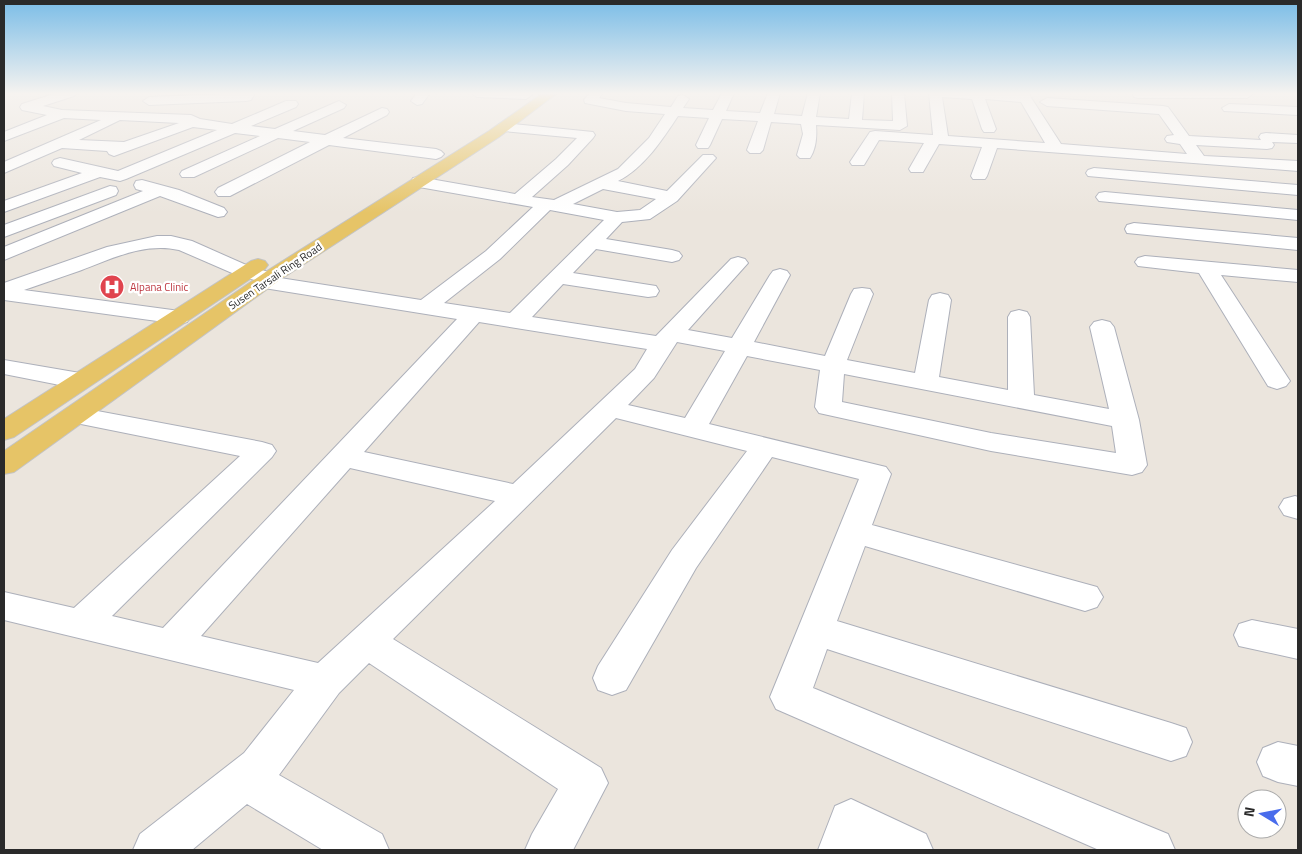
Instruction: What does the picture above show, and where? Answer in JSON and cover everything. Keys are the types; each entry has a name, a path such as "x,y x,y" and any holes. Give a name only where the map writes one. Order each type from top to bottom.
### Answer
{"main road":[{"name":"Susen Tarsali Ring Road","path":"4,465 260,278 468,133"},
{"name":"Susen Tarsali Ring Road","path":"4,431 179,316 260,278 419,182 495,133"}],"street":[{"path":"4,139 17,133"},
{"path":"4,168 83,133"},
{"path":"4,139 120,149 163,133"},
{"path":"6,229 126,179 222,133"},
{"path":"267,133 436,154"},
{"path":"224,192 340,133"},
{"path":"519,199 562,162 588,135 565,133"},
{"path":"425,307 553,204 624,172 660,133"},
{"path":"419,182 553,204 617,217 644,215 671,197 706,151 712,133"},
{"path":"755,150 760,133"},
{"path":"805,155 810,133"},
{"path":"917,169 937,140 937,133"},
{"path":"979,176 989,133"},
{"path":"1046,133 1056,148"},
{"path":"1179,133 1199,160"},
{"path":"188,174 275,134"},
{"path":"858,162 875,136 937,140 990,136 1056,148 1298,166"},
{"path":"1156,138 1266,141 1298,139"},
{"path":"60,163 126,179 218,212"},
{"path":"1253,164 1298,208"},
{"path":"1094,173 1298,190"},
{"path":"4,206 94,174"},
{"path":"600,184 671,197"},
{"path":"4,254 160,190"},
{"path":"1104,197 1298,215"},
{"path":"515,321 617,217"},
{"path":"6,229 104,253"},
{"path":"1134,229 1298,244"},
{"path":"4,290 104,253 155,242 177,243 260,278 473,315 738,347 1125,420"},
{"path":"592,242 672,256"},
{"path":"1144,262 1291,275 1298,293"},
{"path":"156,850 259,767 325,682 520,496 645,373 667,339 738,263"},
{"path":"1206,268 1277,381"},
{"path":"693,429 780,276"},
{"path":"558,277 648,291"},
{"path":"4,294 179,316"},
{"path":"862,294 833,365 828,407 990,442 1132,465 1125,420 1102,327"},
{"path":"926,382 940,300"},
{"path":"170,645 473,315"},
{"path":"1019,316 1021,400"},
{"path":"4,367 80,381"},
{"path":"609,408 876,474 790,697 1152,850"},
{"path":"76,414 262,451 81,624"},
{"path":"612,678 684,559 766,447"},
{"path":"342,457 520,496"},
{"path":"853,532 1086,596"},
{"path":"4,606 325,682"},
{"path":"816,630 1171,742"},
{"path":"1252,635 1298,644"},
{"path":"367,642 586,783 548,850"},
{"path":"244,779 366,850"},
{"path":"841,850 851,822 910,850"}],"place":[{"name":"Alpana Clinic","path":"112,287"}]}
